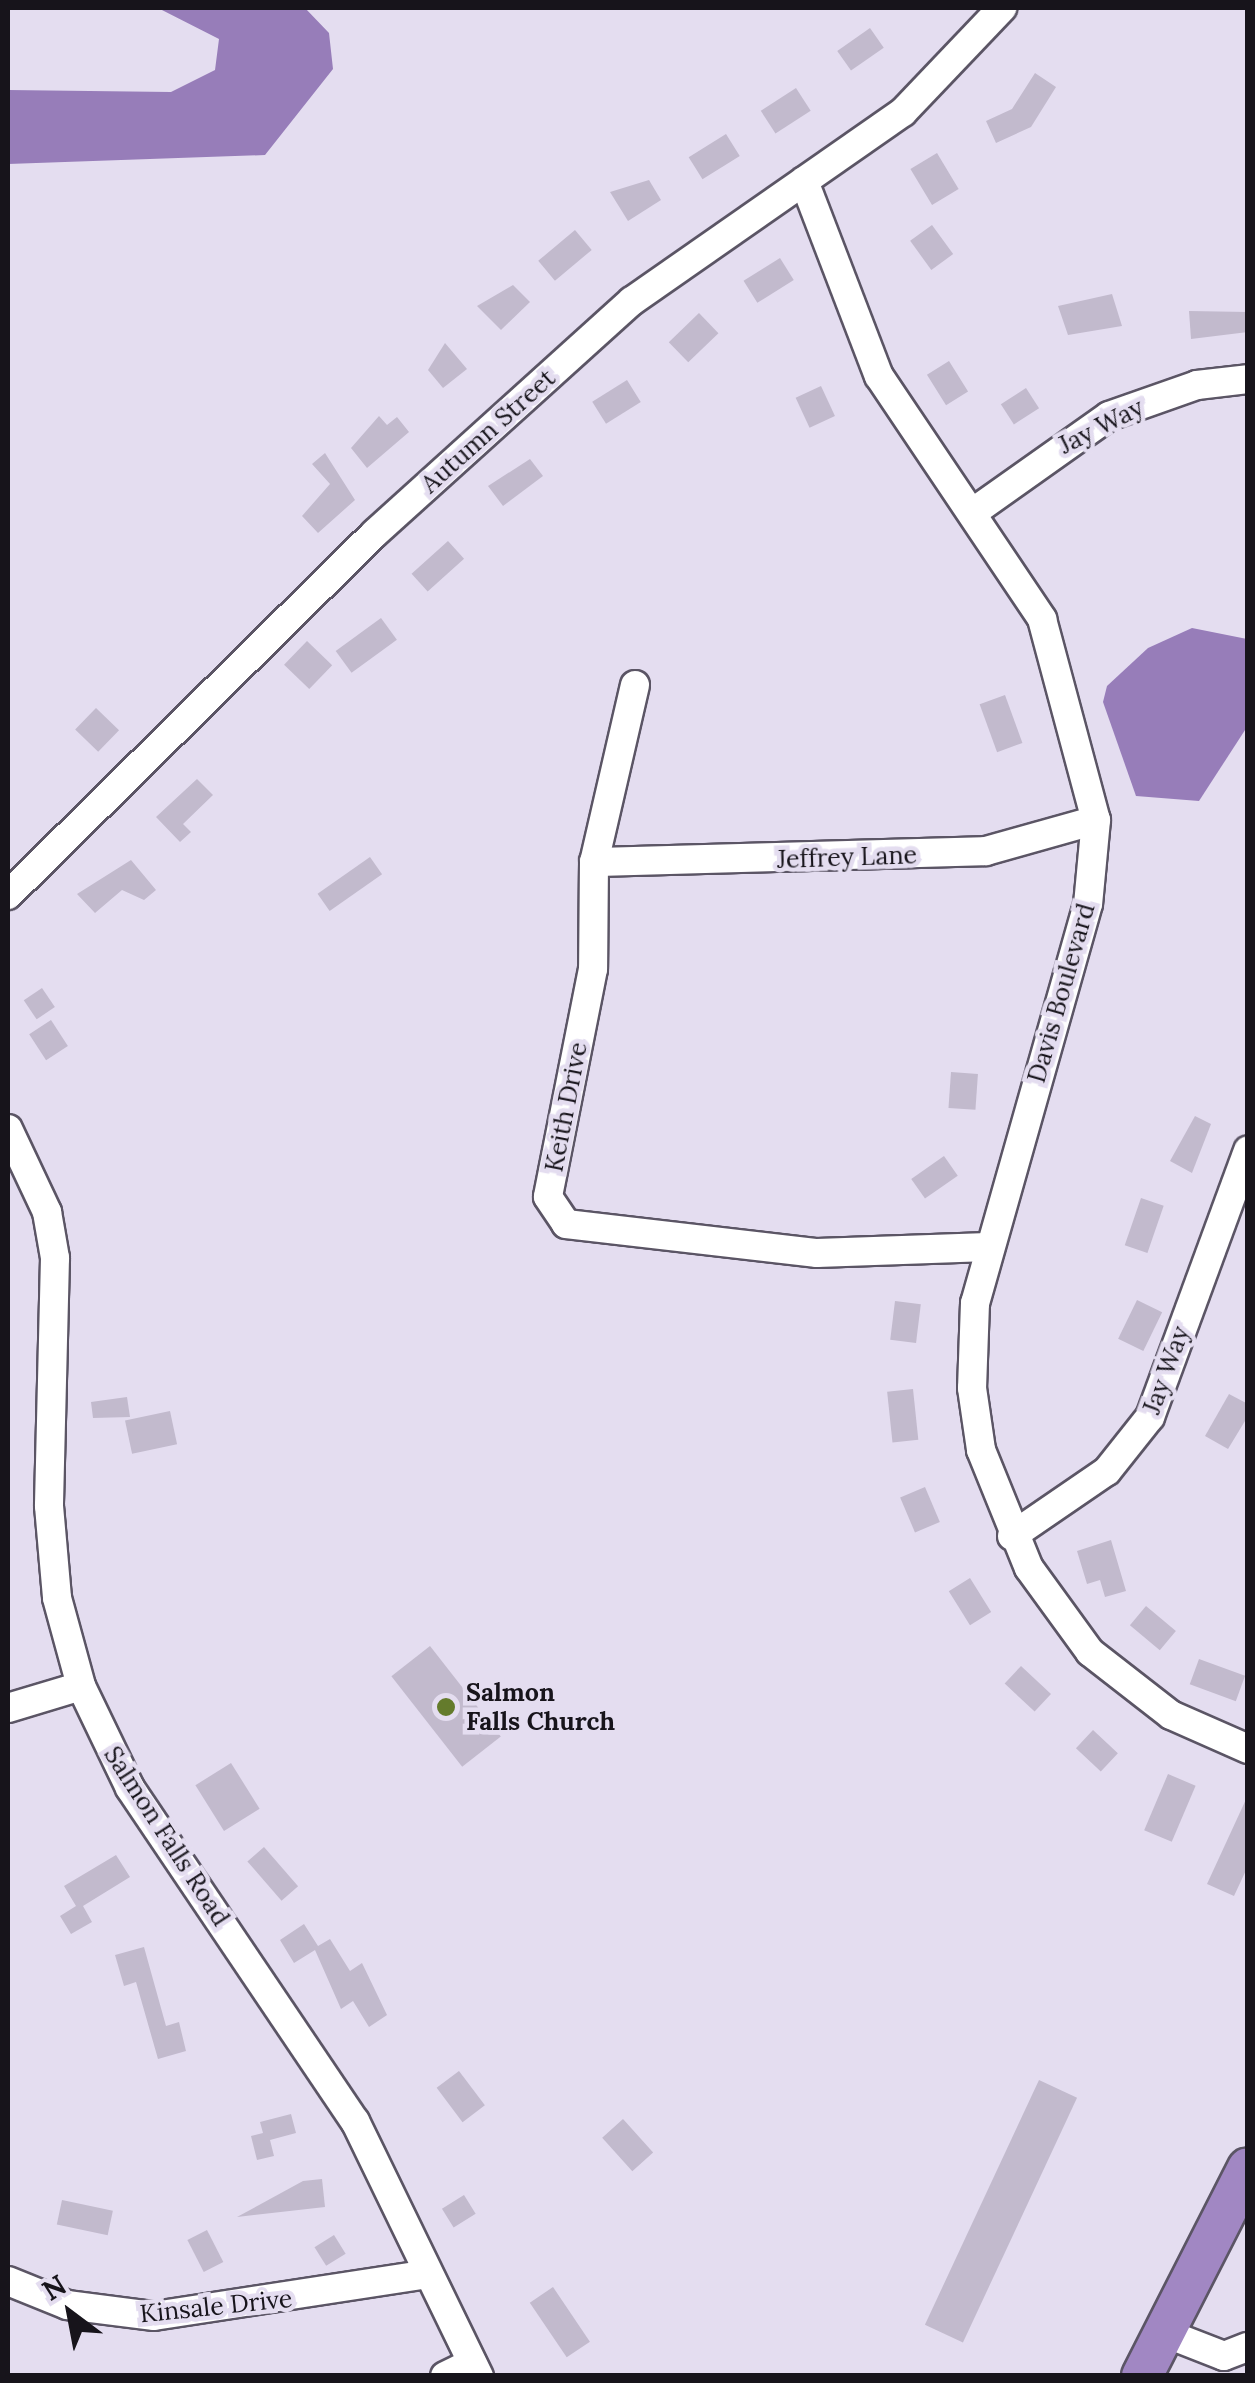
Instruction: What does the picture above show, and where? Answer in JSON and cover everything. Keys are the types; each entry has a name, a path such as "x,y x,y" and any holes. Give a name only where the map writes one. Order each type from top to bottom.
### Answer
{"highway":[{"path":"1142,2376 1248,2168"}],"street":[{"name":"Autumn Street","path":"8,895 512,408 682,262 903,112 1002,8"},
{"name":"Davis Boulevard","path":"804,181 878,376 1042,619 1096,820 1088,904 988,1247 972,1388 981,1450 1012,1536 1066,1625 1113,1675 1171,1716 1248,1749"},
{"name":"Jay Way","path":"972,512 1109,416 1198,385 1248,379"},
{"name":"Keith Drive","path":"635,686 594,862 593,969 548,1197 566,1224 817,1253 988,1247"},
{"name":"Jeffrey Lane","path":"594,862 986,851 1096,820"},
{"name":"Salmon Falls Road","path":"8,1130 38,1187 56,1258 51,1537 81,1686 130,1788 340,2094 476,2369"},
{"name":"Jay Way","path":"1012,1536 1107,1471 1150,1417 1248,1150"},
{"path":"8,1708 81,1686"},
{"name":"Kinsale Drive","path":"8,2282 67,2305 154,2316 428,2274"},
{"path":"1165,2333 1224,2356 1248,2346"},
{"path":"445,2376 476,2369"}],"shaded area":[{"path":"158,8 305,8 329,33 333,69 265,155 8,164 8,90 171,92 215,70 219,39"},
{"path":"1192,628 1247,639 1247,727 1199,801 1136,796 1103,702 1107,686 1148,648"}],"building":[{"path":"870,28 884,48 851,71 837,51"},
{"path":"1035,73 1056,87 1031,127 996,143 986,121 1012,109"},
{"path":"796,88 811,111 775,134 761,111"},
{"path":"726,134 740,156 702,179 689,157"},
{"path":"937,153 959,189 932,205 910,169"},
{"path":"649,180 661,200 628,221 610,192"},
{"path":"932,225 953,254 931,270 910,241"},
{"path":"575,230 592,250 555,281 538,261"},
{"path":"780,258 794,280 757,303 744,281"},
{"path":"513,285 530,302 501,330 477,306"},
{"path":"1112,294 1122,326 1068,335 1058,306"},
{"path":"1189,311 1248,312 1248,332 1191,339"},
{"path":"699,313 718,333 688,362 669,342"},
{"path":"445,343 467,369 443,388 428,370"},
{"path":"949,361 968,392 946,405 927,375"},
{"path":"627,380 641,402 606,424 592,402"},
{"path":"821,386 835,416 810,428 796,398"},
{"path":"1026,388 1039,408 1014,424 1001,404"},
{"path":"379,416 387,425 397,417 409,432 367,468 351,448"},
{"path":"325,453 355,500 318,533 302,516 330,484 312,464"},
{"path":"530,459 543,476 503,506 488,486"},
{"path":"448,541 464,559 428,592 412,574"},
{"path":"381,618 397,640 352,673 336,651"},
{"path":"307,641 332,665 309,689 284,665"},
{"path":"1005,695 1022,743 997,752 980,704"},
{"path":"96,708 119,730 98,752 75,730"},
{"path":"197,779 213,795 183,824 191,832 180,842 156,817"},
{"path":"370,857 382,874 330,911 318,894"},
{"path":"131,860 156,890 144,900 122,890 95,913 77,894"},
{"path":"42,988 55,1007 37,1019 24,1000"},
{"path":"51,1020 68,1046 46,1060 29,1034"},
{"path":"951,1072 978,1074 975,1110 948,1108"},
{"path":"1195,1116 1211,1124 1192,1173 1170,1161"},
{"path":"944,1156 958,1176 925,1199 911,1179"},
{"path":"1141,1198 1164,1206 1147,1253 1125,1245"},
{"path":"1137,1300 1162,1312 1143,1351 1118,1339"},
{"path":"895,1301 921,1304 916,1343 890,1340"},
{"path":"913,1389 918,1440 892,1442 887,1392"},
{"path":"1229,1394 1248,1404 1248,1416 1228,1449 1205,1436"},
{"path":"127,1397 130,1417 93,1418 91,1402"},
{"path":"170,1411 177,1444 132,1454 125,1421"},
{"path":"925,1487 940,1522 915,1533 900,1498"},
{"path":"1111,1540 1126,1591 1105,1597 1100,1580 1087,1584 1077,1551"},
{"path":"970,1578 991,1612 970,1625 949,1591"},
{"path":"1146,1606 1176,1631 1160,1650 1130,1625"},
{"name":"Salmon Falls Church","path":"430,1646 501,1737 462,1767 391,1676"},
{"path":"1199,1659 1245,1676 1236,1701 1190,1684"},
{"path":"1021,1666 1051,1694 1035,1712 1005,1684"},
{"path":"1093,1730 1118,1753 1101,1771 1076,1748"},
{"path":"231,1763 260,1809 224,1831 195,1785"},
{"path":"1168,1774 1196,1786 1172,1842 1144,1830"},
{"path":"1248,1795 1248,1866 1234,1896 1207,1884"},
{"path":"264,1847 298,1886 282,1901 247,1861"},
{"path":"116,1855 130,1877 83,1906 92,1922 71,1934 60,1916 76,1906 64,1886"},
{"path":"304,1924 318,1946 330,1939 350,1971 362,1963 387,2015 369,2027 353,2001 341,2009 315,1950 294,1963 280,1940"},
{"path":"144,1947 166,2026 179,2022 186,2051 158,2059 136,1982 124,1986 115,1955"},
{"path":"459,2071 485,2105 463,2122 437,2088"},
{"path":"1039,2080 1077,2098 963,2342 925,2325"},
{"path":"291,2114 296,2133 270,2140 274,2156 257,2160 251,2136 263,2133 260,2122"},
{"path":"623,2119 653,2152 632,2171 602,2138"},
{"path":"322,2179 325,2207 237,2217 303,2181"},
{"path":"464,2195 476,2214 454,2227 442,2209"},
{"path":"62,2200 113,2211 108,2235 57,2224"},
{"path":"207,2230 223,2262 204,2272 187,2240"},
{"path":"334,2235 346,2254 326,2266 314,2247"},
{"path":"553,2287 590,2342 567,2357 530,2303"}],"place":[{"name":"Salmon Falls Church","path":"446,1707"}]}
